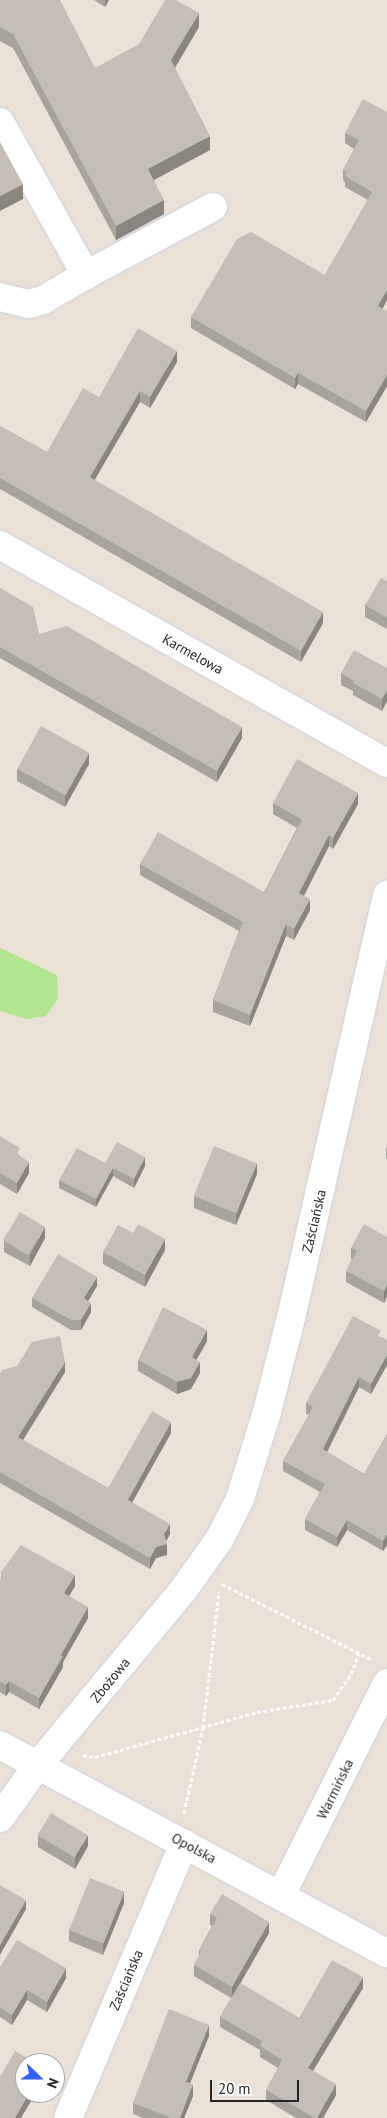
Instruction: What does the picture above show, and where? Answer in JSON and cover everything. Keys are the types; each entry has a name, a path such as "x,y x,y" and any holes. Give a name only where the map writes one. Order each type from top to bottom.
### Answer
{"street":[{"path":"0,122 86,275"},
{"path":"0,297 28,304 43,300 213,207"},
{"name":"Karmelowa","path":"0,545 387,763"},
{"name":"Zaściańska","path":"218,1540 240,1499 267,1412 387,895"},
{"name":"Zbożowa","path":"0,1818 38,1766 184,1589 218,1540"},
{"name":"Warmińska","path":"281,1895 382,1673"},
{"name":"Opolska","path":"0,1745 38,1766 182,1833 281,1895 387,1953"},
{"name":"Zaściańska","path":"73,2116 182,1833"}],"path":[{"path":"182,1833 203,1728 220,1582 359,1653 382,1673"},
{"path":"80,1754 95,1757 257,1712 333,1700 351,1674 359,1653"}],"green space":[{"path":"0,948 57,975 58,999 46,1016 26,1019 0,1011"}],"building":[{"path":"0,0 60,0 95,68 139,44 165,0 176,0 199,13 171,60 210,136 148,169 164,200 116,226 13,34 0,27"},
{"path":"363,99 387,112 387,290 378,306 387,311 387,375 366,411 298,373 295,378 191,317 237,239 251,232 325,275 372,192 345,176 347,172 343,170 359,140 345,133"},
{"path":"0,142 23,184 0,196"},
{"path":"138,328 177,351 150,397 140,391 90,477 323,612 301,651 0,478 0,426 47,452 83,388 99,397"},
{"path":"381,578 387,581 387,618 365,605"},
{"path":"0,588 33,607 39,634 67,626 242,727 217,771 0,647"},
{"path":"354,650 387,668 387,690 382,699 353,683 354,681 341,673"},
{"path":"41,726 89,753 65,796 17,769"},
{"path":"297,759 358,793 333,838 329,835 299,893 310,899 294,929 286,924 250,1015 213,1000 243,922 140,864 158,832 264,892 302,820 273,803"},
{"path":"0,1136 20,1148 17,1154 29,1162 17,1183 0,1173"},
{"path":"117,1142 145,1157 134,1179 113,1168 96,1199 59,1180 77,1148 105,1163"},
{"path":"214,1146 257,1163 236,1213 194,1196"},
{"path":"20,1212 45,1227 28,1255 3,1240"},
{"path":"138,1224 165,1239 145,1275 103,1252 118,1225 133,1233"},
{"path":"364,1224 387,1237 387,1285 384,1291 346,1271 357,1251 351,1248"},
{"path":"58,1254 97,1277 84,1298 91,1303 81,1320 71,1320 32,1298"},
{"path":"163,1307 207,1330 192,1357 200,1362 191,1378 177,1382 138,1360"},
{"path":"353,1316 381,1331 378,1336 387,1341 387,1355 371,1384 359,1377 323,1449 364,1474 387,1434 387,1534 383,1541 347,1520 337,1537 305,1519 325,1484 283,1461 313,1407 306,1403"},
{"path":"60,1336 65,1362 18,1437 108,1488 152,1411 171,1422 128,1500 170,1524 164,1534 167,1544 156,1547 150,1558 0,1472 0,1373 2,1370 17,1366 32,1342"},
{"path":"21,1545 75,1575 64,1593 88,1607 39,1698 9,1681 6,1685 0,1681 1,1572"},
{"path":"51,1813 88,1835 74,1857 38,1835"},
{"path":"90,1878 124,1892 103,1944 69,1930"},
{"path":"0,1885 26,1900 0,1945"},
{"path":"222,1894 269,1922 232,1987 194,1965 201,1951 199,1950 217,1918 210,1914"},
{"path":"17,1940 66,1968 47,2002 27,1990 12,2015 0,2007 0,1967"},
{"path":"332,1960 363,1977 308,2068 336,2084 317,2118 315,2118 266,2090 282,2060 260,2046 262,2041 220,2017 240,1983 299,2018"},
{"path":"169,2009 209,2025 186,2082 193,2084 180,2118 172,2118 133,2103"},
{"path":"15,2051 18,2053 15,2053 15,2103 23,2103 15,2118 0,2118 0,2077"}]}
